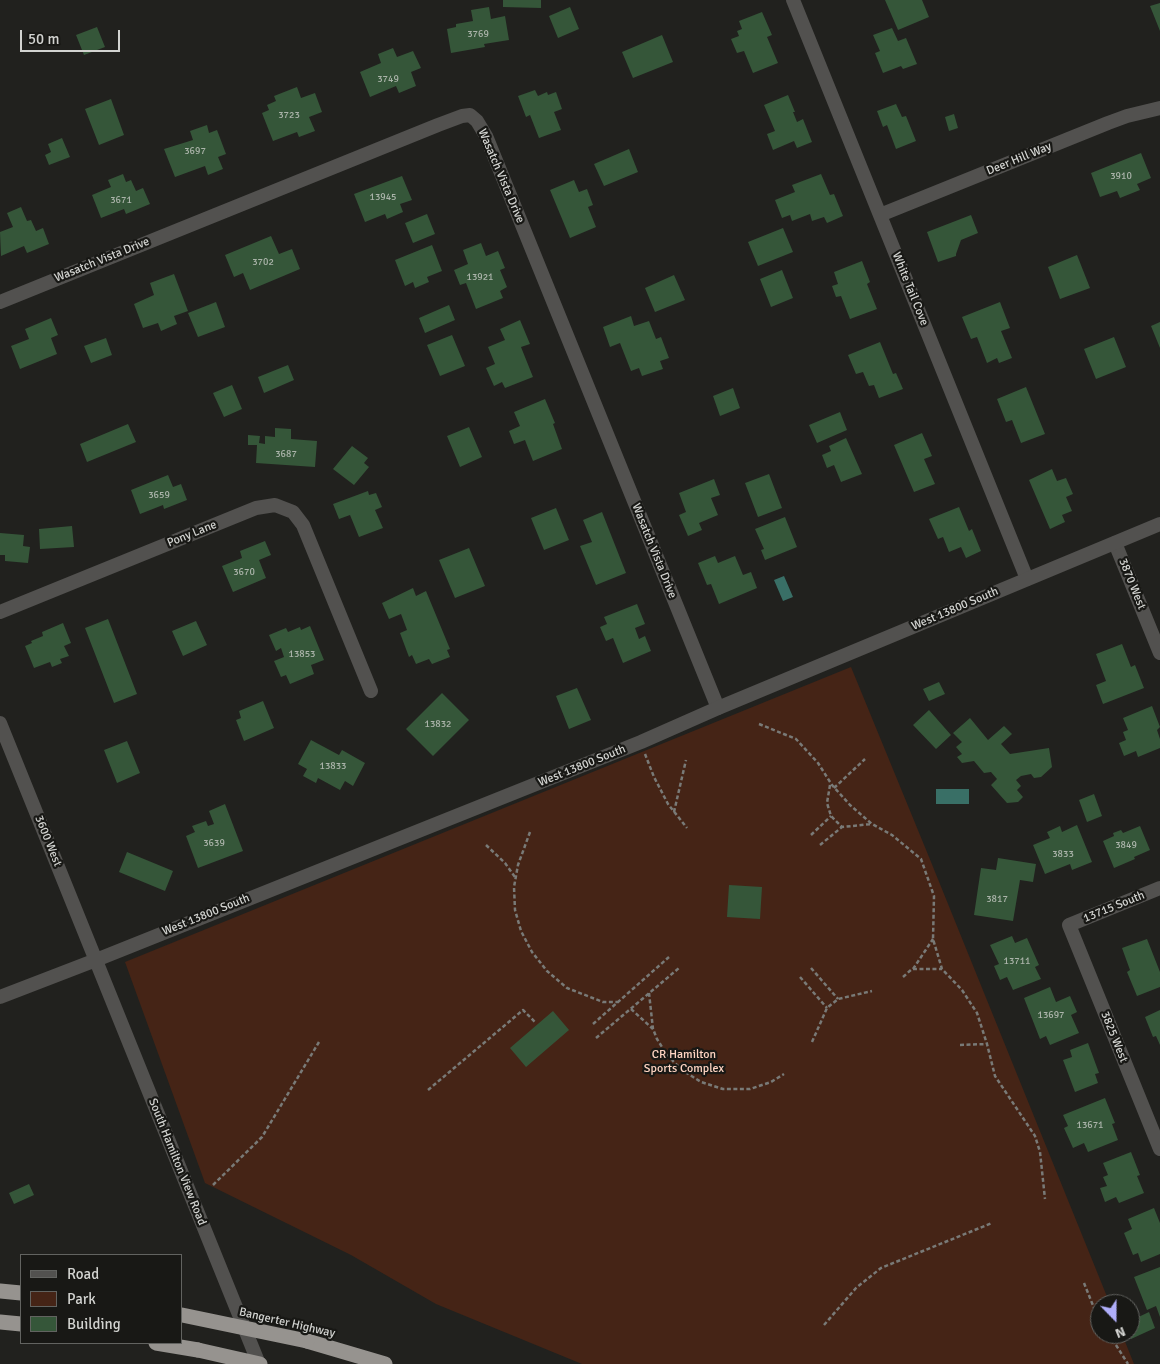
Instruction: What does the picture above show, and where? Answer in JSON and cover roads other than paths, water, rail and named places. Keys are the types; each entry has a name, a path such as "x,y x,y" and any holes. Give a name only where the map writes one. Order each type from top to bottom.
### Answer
{"highway":[{"path":"0,1291 20,1293"},
{"name":"Bangerter Highway","path":"182,1314 307,1341 385,1364"},
{"path":"0,1322 20,1324"},
{"path":"162,1344 259,1364"}],"street":[{"name":"White Tail Cove","path":"793,0 1027,579"},
{"name":"Deer Hill Way","path":"880,215 1108,123 1160,108"},
{"name":"Wasatch Vista Drive","path":"0,302 438,125 470,115 477,121 486,136 718,708"},
{"name":"Pony Lane","path":"0,612 256,508 266,505 284,508 293,512 307,532 371,691"},
{"name":"West 13800 South","path":"0,996 96,960 623,749 1160,524"},
{"name":"3870 West","path":"1115,543 1160,653"},
{"name":"3600 West","path":"0,723 96,960"},
{"name":"13715 South","path":"1069,925 1160,888"},
{"name":"3825 West","path":"1069,925 1160,1149"},
{"name":"South Hamilton View Road","path":"96,960 259,1364"}],"water":[{"path":"784,576 793,597 783,601 774,580"},
{"path":"936,789 969,789 969,804 936,804"}],"park label":[{"name":"CR Hamilton Sports Complex","path":"684,1062"}]}
